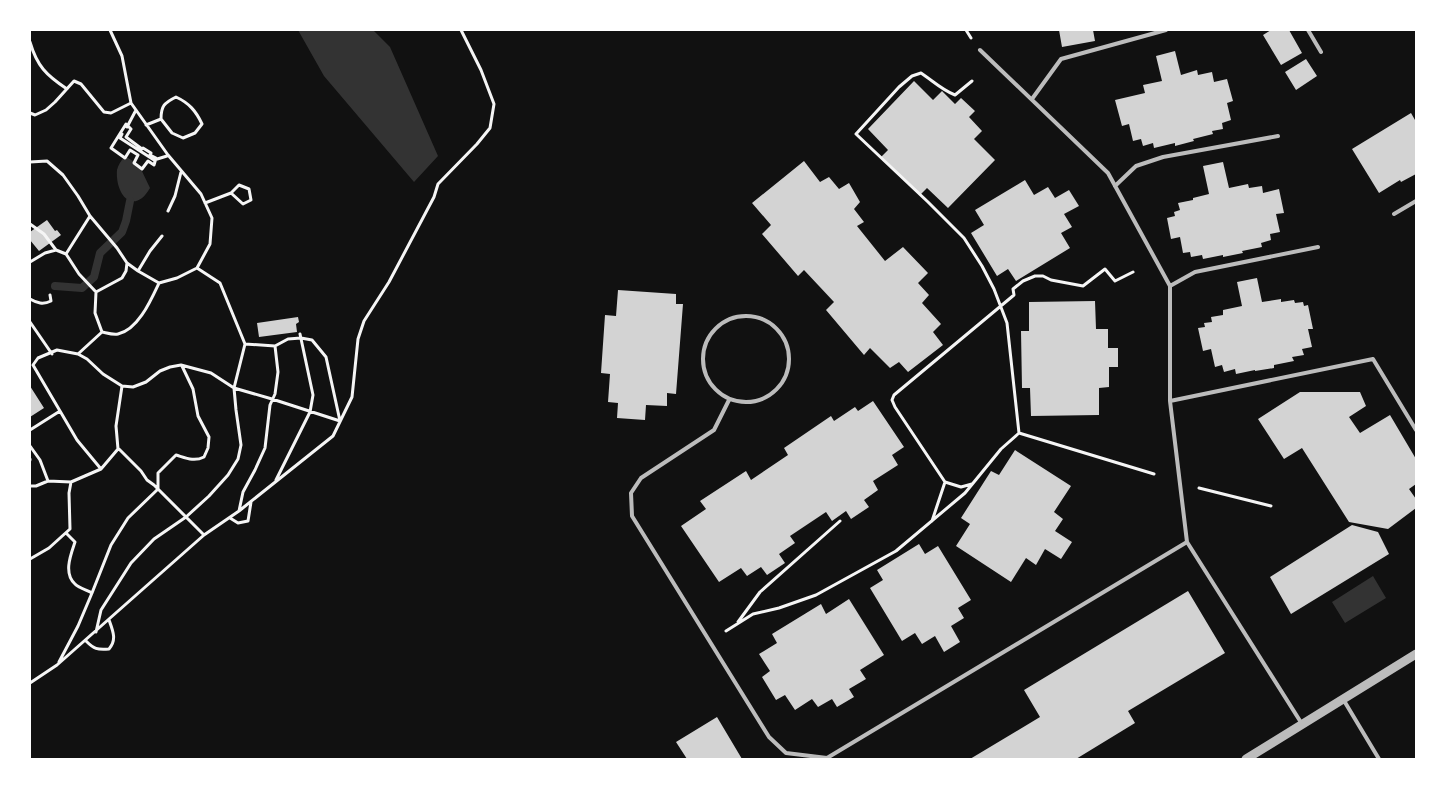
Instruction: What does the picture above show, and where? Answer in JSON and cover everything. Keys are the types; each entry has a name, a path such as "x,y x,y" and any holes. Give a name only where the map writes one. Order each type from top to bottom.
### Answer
{"street":[{"path":"1246,759 1416,654"}],"lane":[{"path":"1032,99 1061,60 1166,30"},
{"path":"1308,30 1321,52"},
{"path":"980,50 1108,173 1170,286 1170,401 1187,542 1302,724"},
{"path":"1115,186 1136,166 1163,157 1278,136"},
{"path":"1394,214 1416,201"},
{"path":"1170,286 1195,272 1318,247"},
{"path":"740,316 762,319 780,333 789,354 786,376 772,394 752,403 729,400 711,386 702,365 706,342 719,325 740,316"},
{"path":"1170,401 1373,358 1416,430"},
{"path":"729,400 714,430 641,478 631,493 632,516 769,737 786,754 827,758 1187,542"},
{"path":"1343,699 1379,759"}],"path":[{"path":"30,162 47,161 63,175 90,216 127,263 138,271 160,283 177,278 197,268 210,244 212,218 201,194 168,156 131,103 122,56 110,30"},
{"path":"30,683 57,665 86,641 204,535 230,518 333,436 352,397 358,339 364,321 390,282 434,197 438,184 490,128 494,104 481,70 461,30"},
{"path":"30,42 34,57 45,72 67,89"},
{"path":"972,82 954,95 944,91 936,82 921,73 912,76 899,87 856,134 964,238 982,266 1001,305 1007,323 1019,433"},
{"path":"30,113 35,115 46,110 74,81 81,84 104,112 111,113 131,103"},
{"path":"176,97 186,101 197,112 202,124 194,133 183,138 172,133 161,119 161,109 167,102 176,97"},
{"path":"136,110 120,138 154,160 168,156"},
{"path":"146,125 161,119"},
{"path":"127,126 126,124 111,148 126,158 130,150 138,155 134,163 142,169 148,161 154,165 154,160"},
{"path":"168,212 175,196 181,171"},
{"path":"205,202 231,193 239,185 249,189 251,200 243,204 231,193"},
{"path":"66,254 90,216"},
{"path":"30,224 44,234 56,250 66,254 79,274 96,292 96,313 102,332"},
{"path":"138,271 162,236"},
{"path":"30,262 44,253 56,250"},
{"path":"96,292 122,278 126,271 127,263"},
{"path":"96,632 101,610 131,563 154,539 186,517 209,496 222,482 238,459 241,445 234,388 245,344 220,283 197,268"},
{"path":"972,484 961,487 945,482 895,407 892,400 894,394 1014,295 1012,289 1023,281 1035,276 1043,276 1051,280 1083,286 1105,269 1115,280 1132,272"},
{"path":"102,332 116,335 129,330 151,301 160,283"},
{"path":"30,299 46,304 51,301 50,295"},
{"path":"30,322 52,354"},
{"path":"78,354 102,332"},
{"path":"245,344 275,346 288,339 301,336 312,340 326,357 340,421"},
{"path":"276,481 310,412 313,395 301,336"},
{"path":"239,511 243,492 265,448 270,405 275,394 278,372 275,346"},
{"path":"101,469 78,440 33,365 38,358 52,354 57,350 78,354 122,386 133,387 141,385 165,369 181,365 211,373 234,388 272,398 340,421"},
{"path":"57,665 78,626 111,545 128,518 158,489 158,473 176,455 191,460 198,460 204,457 208,448 209,437 198,416 193,389 181,365"},
{"path":"122,386 116,426 118,449 204,535"},
{"path":"30,430 60,411"},
{"path":"1019,433 1154,474"},
{"path":"726,631 754,614 779,608 816,595 896,551 965,493 1001,449 1019,433"},
{"path":"30,446 40,460 48,481"},
{"path":"30,486 36,486 48,481 71,482 101,469 118,449"},
{"path":"30,559 49,548 70,529 69,493 71,482"},
{"path":"932,522 945,482"},
{"path":"1199,488 1271,506"},
{"path":"230,518 238,523 248,521 251,501"},
{"path":"736,624 760,592 840,521"},
{"path":"66,533 75,542 68,563 70,575 74,584 92,593"},
{"path":"86,641 98,650 108,649 113,644 113,634 109,620"}],"shaded area":[{"path":"298,30 373,30 390,47 438,156 414,182 324,76"},
{"path":"125,156 139,165 150,188 138,201 127,199 119,187 117,170"},
{"path":"1373,576 1386,598 1345,623 1332,602"}],"building":[{"path":"1059,30 1093,30 1095,41 1062,47"},
{"path":"1271,30 1289,30 1302,53 1281,65 1263,35"},
{"path":"1175,51 1181,75 1197,70 1198,75 1212,72 1214,82 1227,79 1233,101 1227,103 1231,120 1222,123 1223,129 1212,131 1213,134 1193,139 1194,141 1175,146 1175,143 1154,148 1153,143 1143,146 1141,139 1133,141 1129,124 1122,126 1115,100 1145,93 1143,85 1162,81 1156,56"},
{"path":"1306,59 1317,76 1296,90 1285,72"},
{"path":"914,81 933,100 942,91 955,104 961,98 975,111 969,117 982,131 974,139 995,160 948,208 927,188 920,195 881,157 888,150 868,129"},
{"path":"1411,113 1416,120 1416,174 1401,182 1400,180 1379,193 1352,149"},
{"path":"804,161 820,182 829,177 839,189 849,183 860,202 854,209 864,222 857,226 885,261 903,247 928,273 918,283 929,295 922,303 941,324 933,332 943,345 908,372 899,362 890,368 870,348 864,355 826,310 834,302 804,270 798,276 762,234 771,225 752,203"},
{"path":"1223,162 1229,188 1248,184 1249,188 1262,186 1263,193 1279,189 1284,213 1276,214 1280,232 1270,234 1271,240 1261,243 1262,247 1242,251 1243,253 1203,259 1202,255 1191,257 1190,252 1183,253 1180,237 1171,239 1167,218 1175,216 1174,212 1180,210 1178,203 1209,194 1203,166"},
{"path":"1025,180 1034,195 1048,187 1055,198 1069,190 1079,206 1064,214 1072,227 1061,233 1070,248 1016,281 1008,269 997,276 971,233 984,225 975,210"},
{"path":"47,220 55,231 57,230 61,235 39,251 30,240 30,232"},
{"path":"1257,278 1262,302 1281,299 1281,302 1294,300 1295,303 1303,302 1304,306 1308,305 1313,329 1308,329 1312,347 1302,349 1304,355 1292,357 1294,361 1274,365 1274,368 1236,374 1235,369 1224,372 1222,365 1215,367 1211,349 1203,351 1198,328 1205,327 1204,323 1212,322 1211,317 1223,315 1223,310 1242,306 1237,282"},
{"path":"618,290 676,294 676,304 683,304 676,394 667,393 667,406 646,405 645,420 617,418 618,403 608,402 610,374 601,373 605,315 616,316"},
{"path":"1095,301 1096,329 1108,329 1108,348 1118,348 1118,367 1109,367 1109,387 1099,388 1099,415 1031,416 1030,388 1022,388 1021,331 1029,331 1029,302"},
{"path":"298,317 299,322 296,324 297,332 259,337 257,323"},
{"path":"30,386 44,408 30,417"},
{"path":"1300,392 1360,392 1366,406 1349,417 1360,433 1390,415 1416,459 1416,484 1409,489 1416,499 1416,508 1388,529 1349,522 1302,448 1284,459 1258,419"},
{"path":"873,401 904,447 892,455 898,465 873,481 878,490 864,500 869,507 851,519 846,511 832,521 826,512 790,536 795,543 779,554 785,563 767,575 761,567 747,576 741,568 719,582 681,526 706,509 700,501 746,471 751,480 788,455 784,448 831,416 834,421 855,407 858,411"},
{"path":"1015,450 1071,486 1054,512 1063,519 1055,531 1072,542 1061,559 1045,549 1036,565 1026,558 1011,582 956,546 970,524 961,518 991,471 999,475"},
{"path":"1352,525 1378,532 1389,554 1291,614 1270,577"},
{"path":"919,544 925,554 938,546 971,600 958,608 964,618 951,626 960,642 944,652 935,636 922,644 915,633 902,641 870,588 883,580 877,570"},
{"path":"1188,591 1225,653 1128,711 1135,723 1076,759 970,759 1040,717 1024,690"},
{"path":"849,599 884,655 860,670 866,679 849,689 854,697 837,707 832,699 818,707 812,699 795,710 785,695 776,700 762,677 770,671 759,654 777,643 772,634 821,604 826,614"},
{"path":"717,717 742,759 687,759 676,742"}],"waterway":[{"path":"55,286 82,288 94,277 100,253 122,232 130,201"}]}
